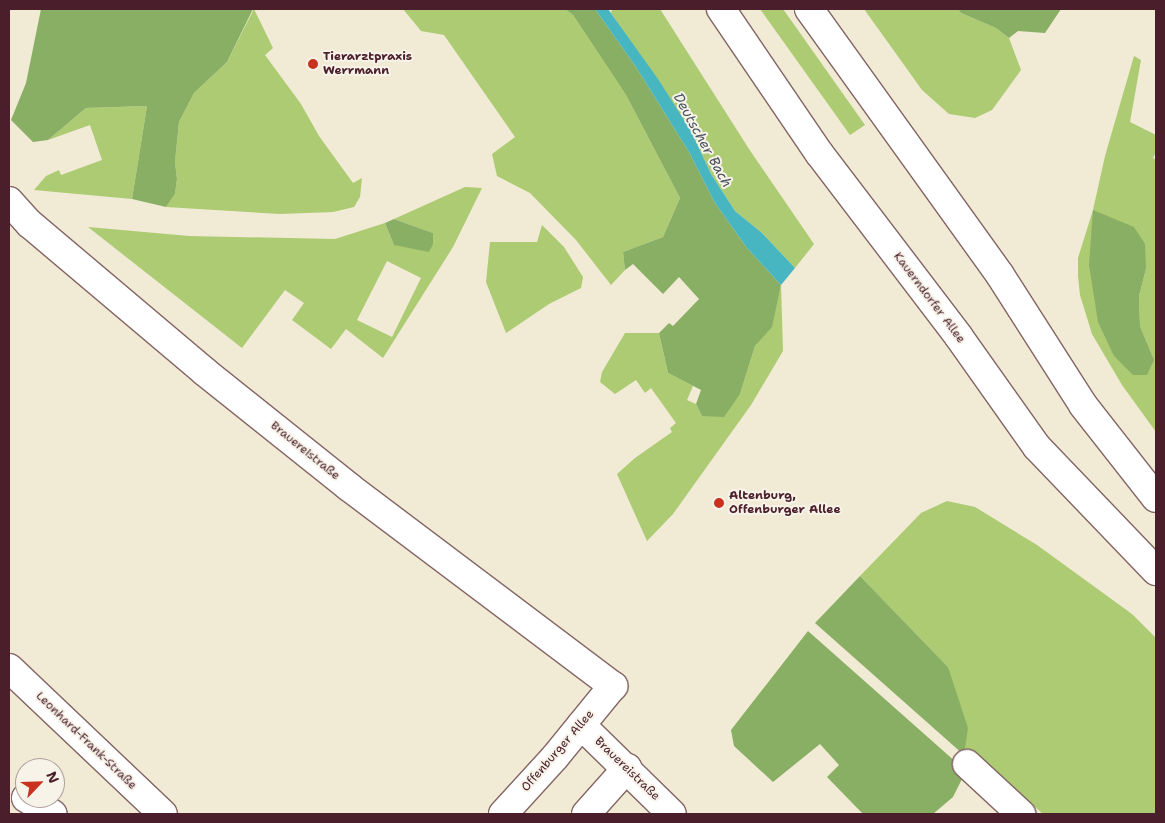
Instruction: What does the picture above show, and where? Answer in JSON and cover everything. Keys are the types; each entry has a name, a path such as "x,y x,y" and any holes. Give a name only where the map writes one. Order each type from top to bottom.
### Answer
{"street":[{"name":"Kauerndorfer Allee","path":"721,9 819,153 959,337 1037,447 1156,571"},
{"path":"809,9 1000,275 1083,405 1156,498"},
{"name":"Brauereistraße","path":"9,201 30,224 205,372 349,487 613,686"},
{"name":"Leonhard-Frank-Straße","path":"9,668 163,814"},
{"name":"Offenburger Allee","path":"503,814 613,686"},
{"name":"Brauereistraße","path":"581,725 672,814"},
{"path":"967,764 1021,814"},
{"path":"586,814 627,768"}],"green space":[{"path":"41,9 253,9 227,62 194,93 179,122 175,162 177,179 175,194 166,207 132,199 147,106 86,108 48,140 33,142 11,120 26,83"},
{"path":"254,9 273,48 265,55 301,104 319,136 353,183 362,178 360,197 354,207 333,212 280,214 166,207 175,194 177,179 175,162 179,122 194,93 227,62"},
{"path":"403,9 565,9 573,15 626,95 680,198 663,237 623,252 625,270 611,285 576,240 530,193 497,176 492,154 515,137 444,35 421,31"},
{"path":"565,9 595,9 636,67 689,152 715,203 747,248 781,285 772,327 755,346 740,394 724,417 702,416 696,404 701,390 668,373 659,333 669,323 673,326 699,299 679,277 663,294 633,264 625,270 623,252 663,237 680,198 626,95 573,15"},
{"path":"612,9 660,9 749,149 814,244 795,268 762,233 735,211 711,174 691,131 611,13"},
{"path":"760,9 783,9 865,125 850,135"},
{"path":"864,9 958,9 961,13 996,28 1009,38 1021,70 992,110 975,118 949,114 922,90"},
{"path":"958,9 1061,9 1045,33 1018,31 1009,38 996,28 961,13"},
{"path":"1134,56 1141,60 1130,122 1156,135 1156,152 1153,158 1156,160 1156,432 1122,385 1092,334 1080,295 1078,258 1093,210 1105,156","holes":["1093,211 1146,269 1139,296 1140,326 1154,360 1093,229"]},
{"path":"147,106 132,199 34,190 46,176 59,170 61,175 102,160 90,125 48,140 86,108"},
{"path":"465,187 482,188 453,247 383,358 346,329 331,349 292,320 304,303 285,290 242,348 88,227 189,236 335,239 385,223 394,245 433,233 394,219","holes":["387,261 421,278 392,337 357,320"]},
{"path":"1093,210 1134,227 1145,244 1146,269 1139,296 1140,326 1154,360 1147,375 1133,375 1114,356 1098,322 1089,265"},
{"path":"394,219 433,233 433,244 429,252 394,245 385,223"},
{"path":"542,225 564,247 583,277 581,288 549,304 506,333 486,282 490,242 537,242"},
{"path":"781,285 783,351 751,405 673,514 647,541 617,474 635,458 672,432 670,428 676,423 651,388 645,393 636,380 615,394 600,382 602,372 625,333 659,333 668,373 693,386 687,400 696,404 702,416 740,394 755,346 771,327"},
{"path":"947,501 975,507 1037,545 1132,614 1156,638 1156,814 1043,814 996,772 984,772 964,755 948,667 860,576 921,513"},
{"path":"860,576 948,667 968,728 964,755 815,623"},
{"path":"808,631 966,771 953,797 933,814 863,814 827,777 839,765 820,744 773,782 734,746 731,730"}],"water":[{"path":"595,9 608,9 658,79 691,131 711,174 735,211 762,233 795,268 781,285 747,248 715,203 689,152 636,67"}],"place":[{"name":"Tierarztpraxis Werrmann","path":"313,64"},
{"name":"Altenburg, Offenburger Allee","path":"719,503"}],"water label":[{"name":"Deutscher Bach","path":"703,140"}]}
